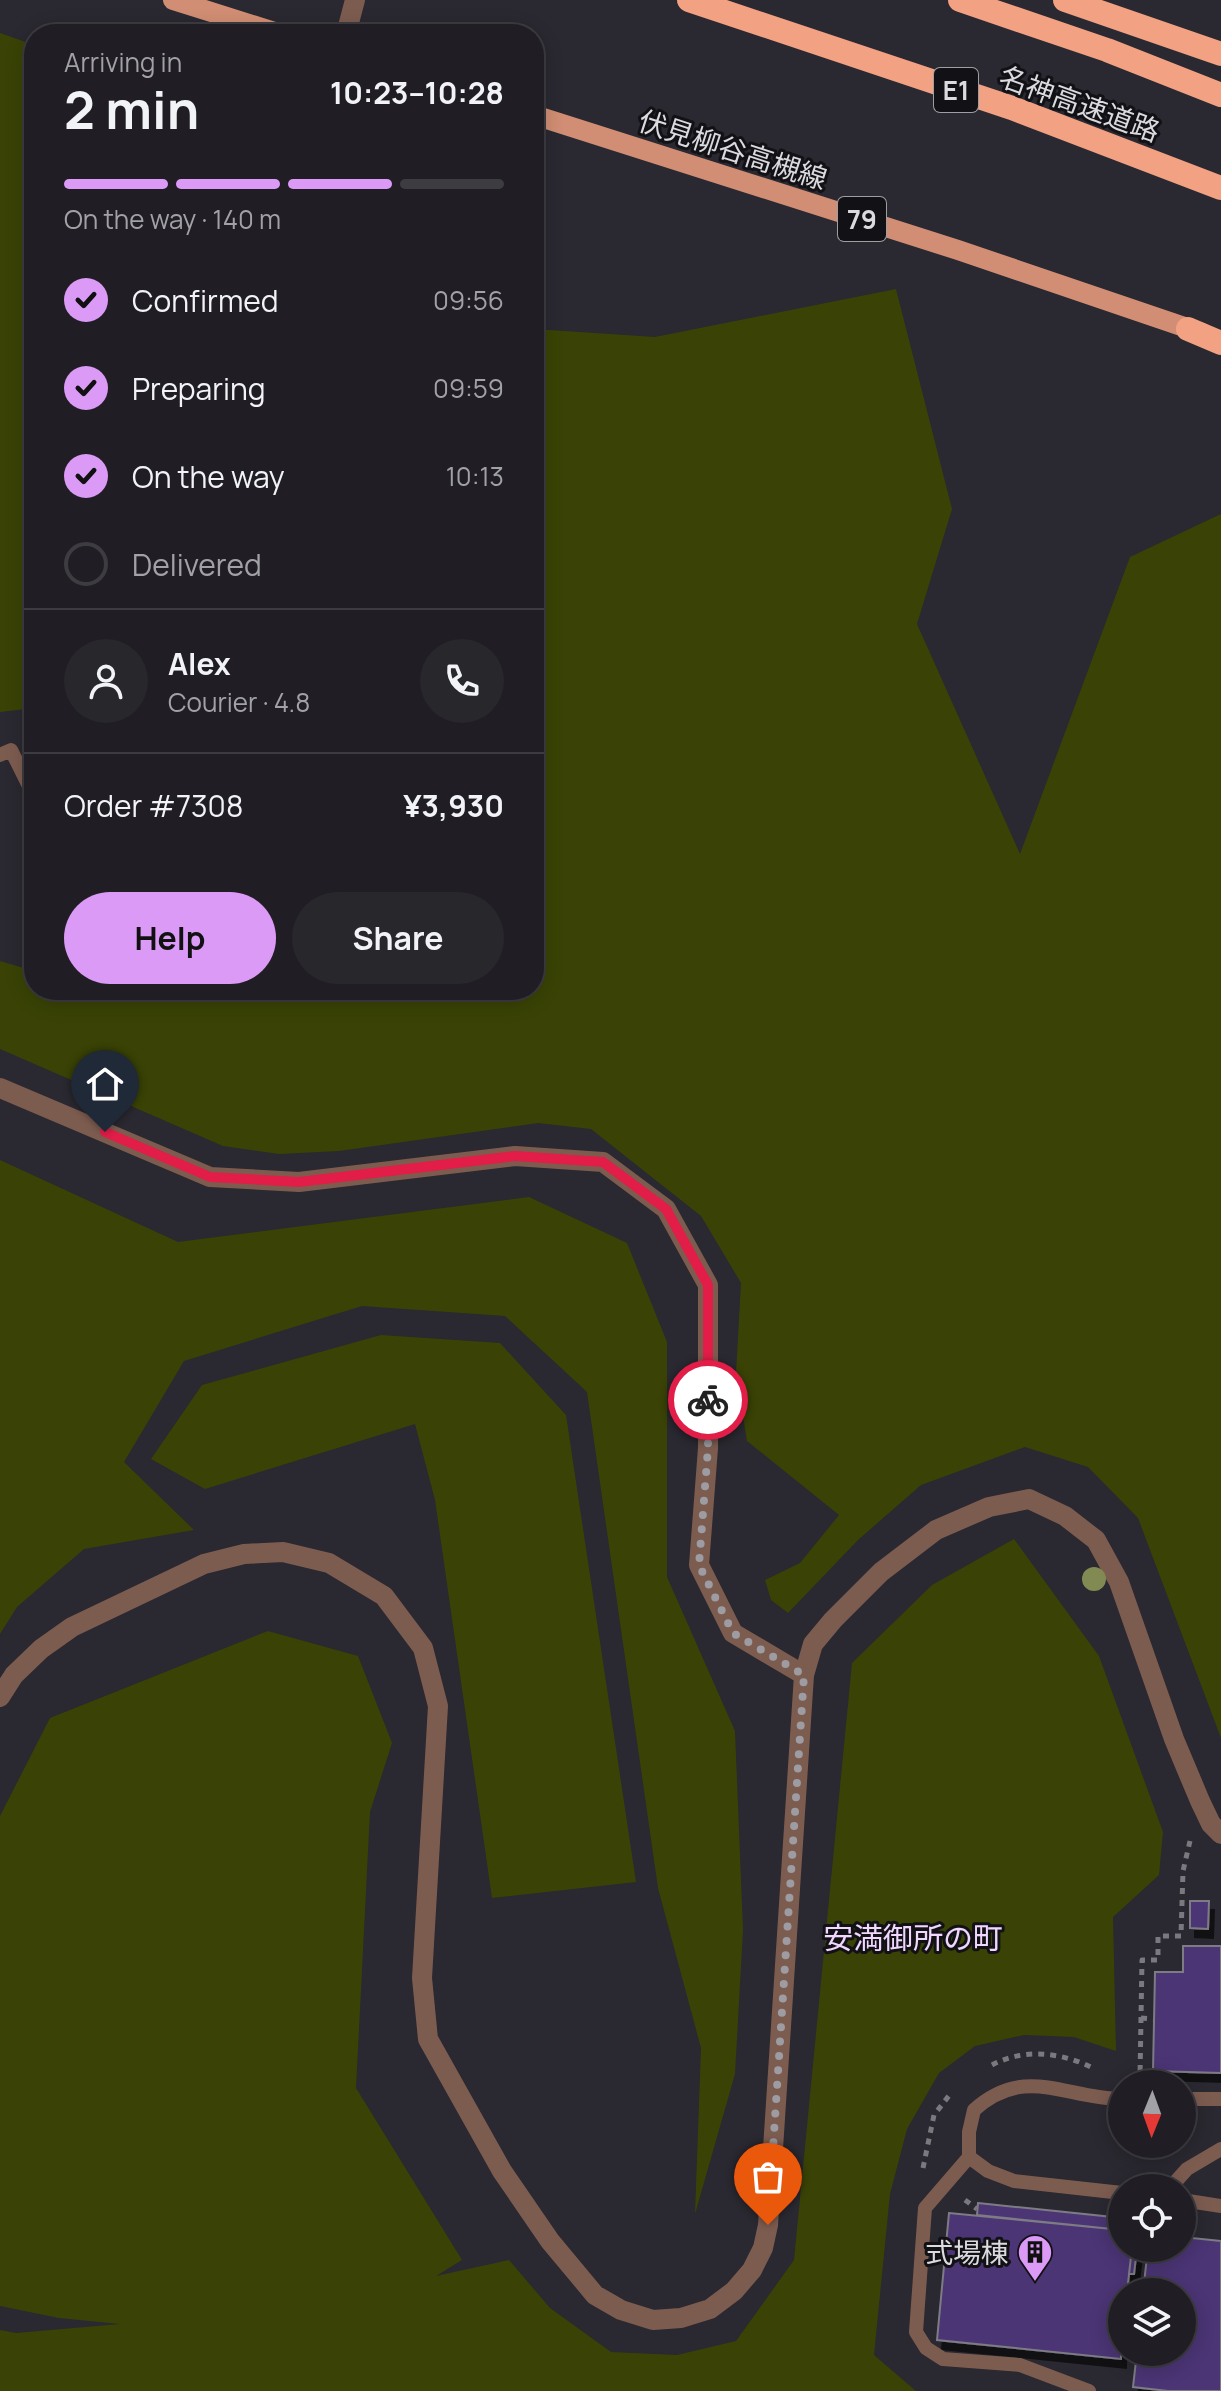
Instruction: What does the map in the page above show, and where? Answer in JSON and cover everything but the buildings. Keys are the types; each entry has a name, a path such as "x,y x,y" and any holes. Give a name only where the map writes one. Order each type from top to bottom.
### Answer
{"highway":[{"name":"名神高速道路","path":"689,0 1012,108 1221,188"},
{"name":"名神高速道路","path":"960,0 1107,50 1221,95"},
{"path":"1065,0 1221,54"},
{"path":"1188,329 1221,343"}],"main road":[{"path":"173,0 249,24"},
{"name":"伏見柳谷高槻線","path":"544,118 958,250 1188,329"}],"street":[{"path":"0,1088 210,1177 299,1182 515,1156 603,1162 666,1209 708,1285 708,1448 699,1565 733,1633 804,1675"},
{"path":"0,1697 14,1675 41,1649 72,1627 204,1564 230,1557 283,1552 329,1563 384,1596 423,1648 438,1706 422,1978 428,2039 502,2171 550,2241 595,2295 621,2310 653,2320 681,2318 710,2309 734,2291 752,2270 763,2248 769,2209 804,1675 813,1644 881,1572 936,1530 989,1507 1029,1499 1065,1516 1096,1540 1119,1582 1174,1739 1211,1824 1221,1834"}],"lane":[{"path":"0,755 11,750 24,776"},
{"path":"1089,2391 1020,2365 943,2359 926,2348 916,2332 925,2208 969,2157 969,2132 974,2110 999,2092 1035,2085 1108,2099"},
{"path":"1196,2099 1221,2099"},
{"path":"1183,2174 1221,2149"},
{"path":"969,2157 988,2171 1014,2181 1108,2191"},
{"path":"1196,2202 1221,2206"}],"path":[{"path":"1140,2070 1142,1960 1158,1960 1158,1936 1181,1936 1183,1871"},
{"path":"1141,2018 1154,2019"}],"green space":[{"path":"0,33 24,41 24,709 0,712"},
{"path":"896,289 952,509 917,624 1020,854 1130,557 1221,514 1221,1738 1138,1518 1088,1467 1025,1447 921,1485 858,1540 788,1613 771,1600 765,1580 800,1563 839,1515 747,1441 736,1373 741,1283 701,1216 591,1129 538,1123 339,1151 279,1154 223,1146 0,1049 0,961 24,968 24,1000 544,1000 544,330 655,337"},
{"path":"0,1160 178,1242 529,1197 627,1243 667,1342 667,1577 735,1731 743,1930 735,2074 695,2214 701,2048 658,1888 587,1392 505,1316 362,1306 184,1361 124,1462 194,1530 84,1549 17,1607 0,1634"},
{"path":"381,1335 500,1343 566,1415 636,1882 492,1898 435,1500 415,1424 205,1489 151,1459 202,1385"},
{"path":"1014,1539 1099,1656 1163,1832 1159,1875 1113,1917 1116,2051 1074,2037 1024,2035 975,2046 939,2073 907,2129 890,2194 874,2355 916,2391 0,2391 0,2330 16,2333 120,2324 59,2318 0,2306 0,1816 50,1718 268,1631 358,1656 392,1743 370,1812 356,2088 462,2260 436,2276 509,2260 550,2308 611,2352 677,2355 736,2341 794,2260 852,1663 932,1585"}],"way so far":[{"path":"708,1400 708,1448 699,1565 733,1633 804,1675 768,2225"}],"place":[{"name":"式場棟","path":"1035,2283"}],"district":[{"name":"安満御所の町","path":"913,1937"}],"route":[{"path":"105,1132 210,1177 299,1182 515,1156 603,1162 666,1209 708,1285 708,1400"}]}
